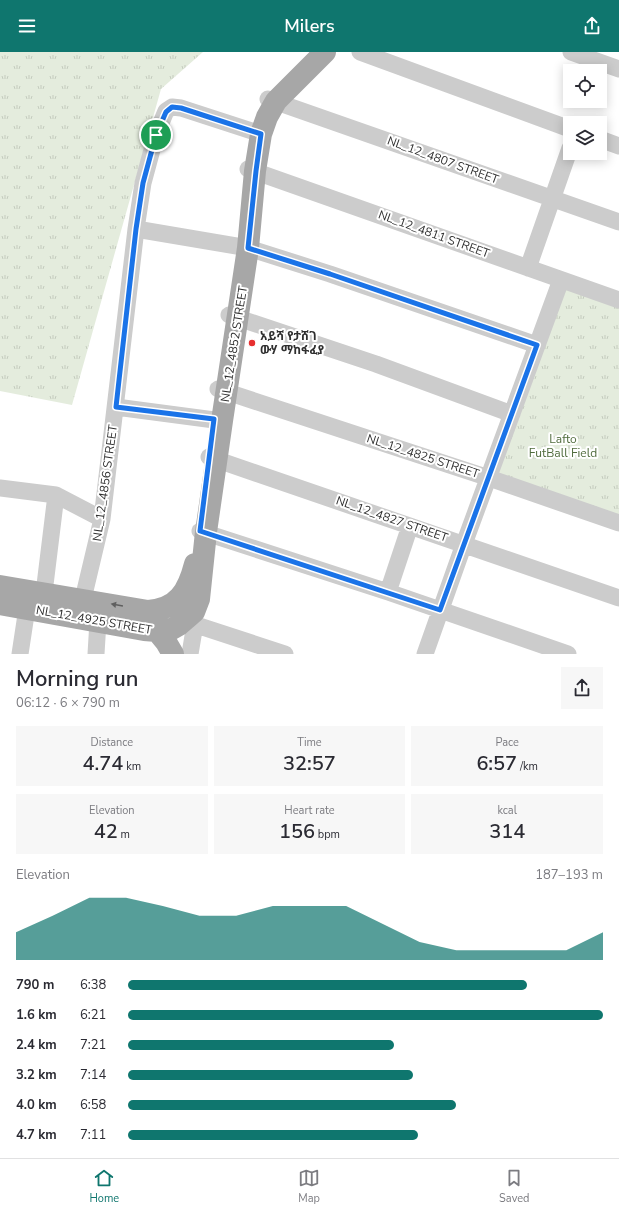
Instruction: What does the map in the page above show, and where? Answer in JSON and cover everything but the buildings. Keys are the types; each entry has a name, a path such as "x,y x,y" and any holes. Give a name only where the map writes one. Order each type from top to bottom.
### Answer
{"main road":[{"name":"NL_12_4852 STREET","path":"190,623 199,599 203,532 222,390 245,248 257,133 267,117 272,100 280,84 312,52"},
{"name":"NL_12_4852 STREET","path":"272,100 325,52"},
{"name":"NL_12_4852 STREET","path":"156,621 186,589 191,579 203,532"},
{"name":"NL_12_4925 STREET","path":"0,586 148,611 156,621 172,629 190,623"},
{"name":"NL_12_4925 STREET","path":"0,604 144,630 156,621"},
{"path":"156,621 166,642 174,654"}],"street":[{"path":"360,52 563,126"},
{"path":"571,52 619,69"},
{"name":"NL_12_4807 STREET","path":"272,100 619,222"},
{"name":"NL_12_4856 STREET","path":"83,599 102,519 136,229 143,183 156,135 166,112 172,107 181,108 257,133"},
{"path":"607,141 618,143"},
{"path":"528,268 566,160"},
{"name":"NL_12_4811 STREET","path":"252,170 619,300"},
{"path":"136,229 245,248 330,274 537,345"},
{"path":"425,654 561,280"},
{"path":"233,316 376,364 512,414"},
{"name":"NL_12_4825 STREET","path":"222,390 489,478 619,523"},
{"path":"116,407 218,420"},
{"name":"NL_12_4827 STREET","path":"213,459 619,598"},
{"path":"0,488 56,495 102,519"},
{"path":"44,593 56,495"},
{"path":"388,592 410,526"},
{"path":"203,532 388,592 568,654"},
{"path":"20,654 26,608"},
{"path":"96,654 98,621"},
{"path":"190,654 190,623 285,654"}],"green space":[{"path":"0,52 203,52 161,89 72,405 0,391"},
{"name":"Lafto FutBall Field","path":"563,281 619,301 619,524 488,481"}],"place":[{"name":"አይሻ የታሸገ ውሃ ማከፋፈያ","path":"252,343"}],"route":[{"path":"172,107 181,108 261,134 248,248 330,274 537,345 440,610 200,531 214,419 116,407 136,229 143,183 156,135 166,112 172,107"}]}
